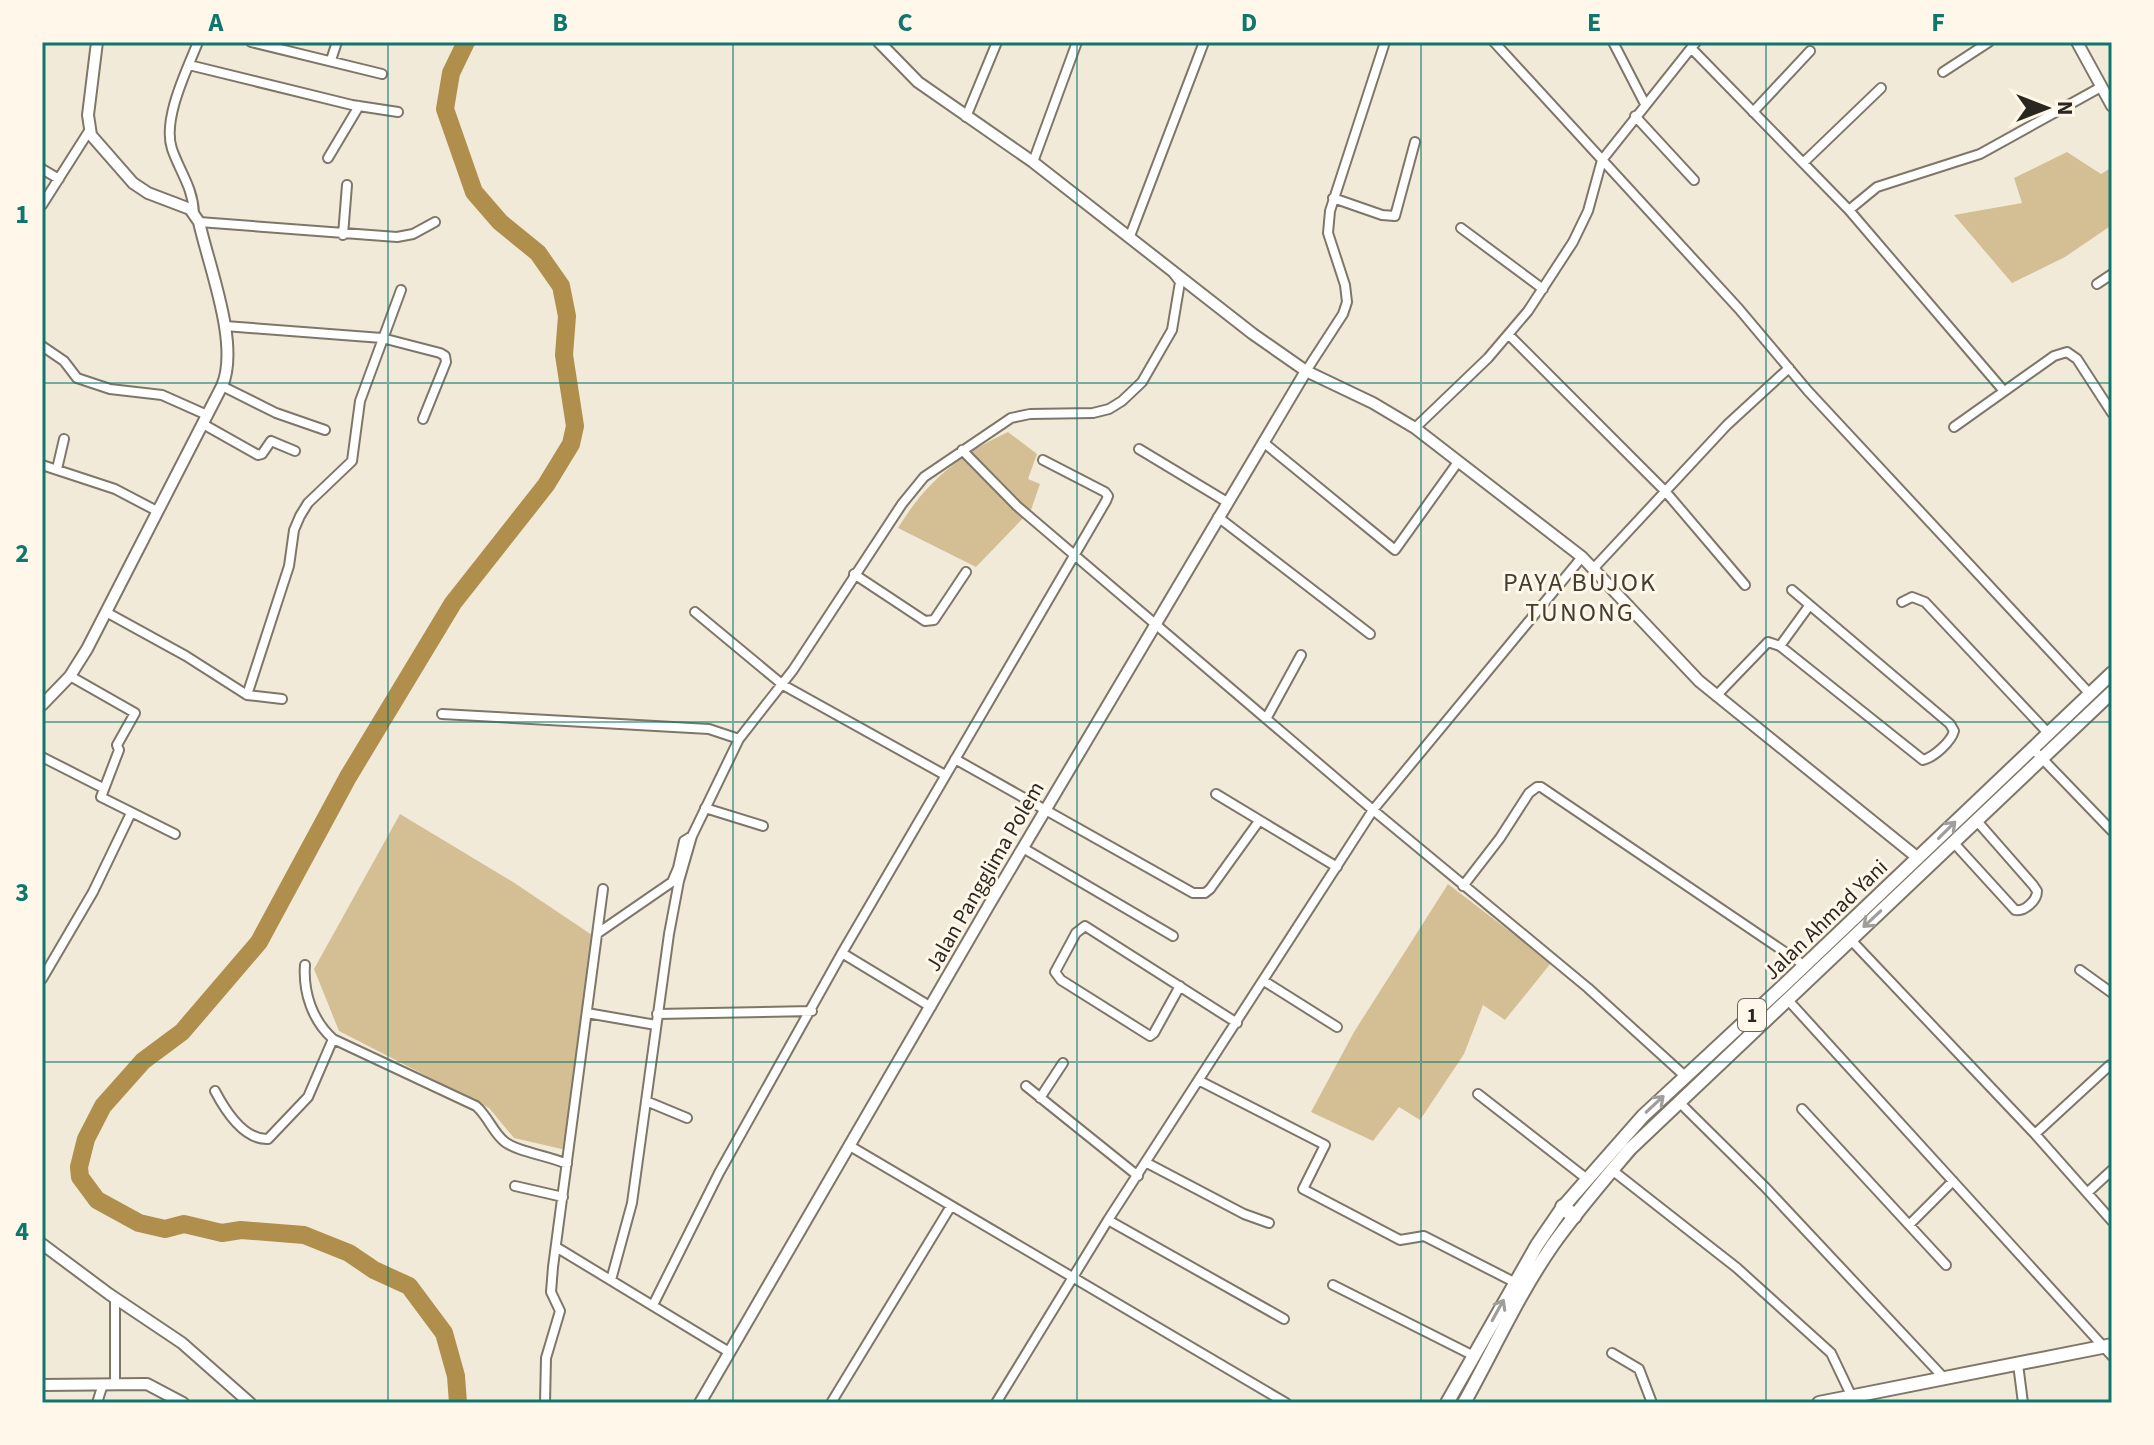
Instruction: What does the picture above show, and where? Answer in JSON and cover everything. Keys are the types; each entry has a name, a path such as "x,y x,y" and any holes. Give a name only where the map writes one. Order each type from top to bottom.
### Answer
{"main road":[{"name":"Jalan Ahmad Yani","path":"1447,1403 1514,1282 1569,1212 1587,1179 1643,1116 1918,858 2036,753 2048,733 2112,673"},
{"name":"1","path":"1464,1403 1569,1212 1650,1129 1976,820 2036,753 2112,692"},
{"path":"1819,1403 2109,1349"}],"street":[{"path":"42,205 89,131 97,42"},
{"path":"42,705 70,676 106,612 222,386 229,365 225,326 191,189 173,151 170,133 178,94 198,42"},
{"path":"251,42 382,74"},
{"path":"331,60 337,42"},
{"path":"879,42 918,82 1033,162 1253,334 1306,371 1373,403 1415,428 1582,557 1686,669 1716,696 1918,858"},
{"path":"966,117 997,42"},
{"path":"1033,162 1077,42"},
{"path":"1130,236 1204,42"},
{"path":"1306,371 1343,314 1347,302 1345,285 1328,233 1333,198 1385,42"},
{"path":"1494,42 2090,694"},
{"path":"1613,42 1645,104"},
{"path":"1943,72 1989,42"},
{"path":"1849,210 1877,187 1976,156 2108,96 2077,42"},
{"path":"1415,428 1509,335 1543,289 1573,242 1588,211 1602,160 1693,45 1753,112 1849,210 2003,390"},
{"path":"1753,112 1810,51"},
{"path":"189,65 359,106 398,112"},
{"path":"1803,163 1881,88"},
{"path":"328,158 359,106"},
{"path":"1635,116 1694,180"},
{"path":"89,131 139,188 196,218 343,235 397,237 413,234 435,222"},
{"path":"1333,198 1382,215 1395,216 1415,142"},
{"path":"42,169 59,179"},
{"path":"343,235 347,185"},
{"path":"1461,228 1543,289"},
{"path":"611,1280 632,1203 657,1014 679,881 692,836 739,739 783,685 854,574 924,477 1011,418 1093,413 1109,409 1142,382 1172,330 1180,282 1166,264"},
{"path":"2097,284 2112,274"},
{"path":"247,695 289,566 294,530 300,516 308,503 352,461 360,401 401,290"},
{"path":"225,326 382,338 440,353 446,359 423,419"},
{"path":"1509,335 1665,491 1745,585"},
{"path":"42,346 64,361 77,378 110,389 162,395 258,455 271,441 295,451"},
{"path":"1954,427 2054,356 2071,353 2112,413"},
{"path":"1594,568 1727,425 1789,368"},
{"name":"Jalan Pangglima Polem","path":"700,1403 1023,848 1306,371"},
{"path":"222,386 276,413 325,430"},
{"path":"57,469 64,439"},
{"path":"1263,442 1395,550 1458,462"},
{"path":"1139,449 1227,502"},
{"path":"962,450 1017,506 1611,1008 1686,1077"},
{"path":"653,1305 719,1173 842,953 1108,496 1043,460"},
{"path":"42,465 115,489 157,511"},
{"path":"1218,517 1370,634"},
{"path":"996,1403 1108,1220 1373,810 1582,557"},
{"path":"854,574 930,622 966,572"},
{"path":"1716,696 1766,642 1780,646 1923,760 1929,759 1953,736 1950,724 1792,590"},
{"path":"1902,602 1912,597 1925,602 2048,733"},
{"path":"1780,646 1809,606"},
{"path":"106,612 186,656 247,695 282,699"},
{"path":"695,612 783,685 945,775"},
{"path":"1266,719 1301,655"},
{"path":"70,676 135,713 117,745 119,750 102,798 175,834"},
{"path":"442,714 709,729 739,739"},
{"path":"2036,753 2112,831"},
{"path":"42,757 103,788"},
{"path":"955,759 1188,891 1199,894 1210,889 1259,821"},
{"path":"1463,886 1529,793 1541,787 1804,965"},
{"path":"1216,794 1337,867"},
{"path":"705,808 763,826"},
{"path":"42,979 93,892 131,813"},
{"path":"1953,842 2015,910 2023,909 2036,899 2037,891 2033,885 1976,820"},
{"path":"598,933 672,882 683,843 692,836"},
{"path":"1023,848 1173,936"},
{"path":"545,1403 546,1358 560,1315 551,1288 603,889"},
{"path":"1180,986 1150,1036 1061,980 1055,972 1076,933 1084,926 1180,986 1237,1023"},
{"path":"1850,939 2035,1134 2112,1221"},
{"path":"842,953 931,1007"},
{"path":"305,965 309,1002 315,1017 333,1039 476,1106 485,1113 506,1143 567,1164"},
{"path":"2080,970 2112,993"},
{"path":"1264,981 1337,1027"},
{"path":"1788,1000 2109,1349"},
{"path":"657,1014 812,1011"},
{"path":"587,1013 656,1025"},
{"path":"215,1091 233,1119 255,1137 268,1139 308,1097 333,1039"},
{"path":"1040,1098 1063,1063"},
{"path":"2035,1134 2110,1065"},
{"path":"1200,1081 1325,1145 1304,1189 1400,1240 1424,1236 1514,1282"},
{"path":"1026,1086 1138,1176"},
{"path":"1478,1094 1587,1179"},
{"path":"646,1101 687,1118"},
{"path":"1679,1102 1765,1187 1945,1379"},
{"path":"1802,1109 1946,1265"},
{"path":"850,1146 1286,1403"},
{"path":"1147,1163 1244,1214 1269,1223"},
{"path":"1612,1170 1737,1268 1831,1353 1852,1397"},
{"path":"2087,1193 2112,1170"},
{"path":"1909,1225 1953,1181"},
{"path":"515,1186 563,1197"},
{"path":"831,1403 951,1206"},
{"path":"1108,1220 1284,1319"},
{"path":"42,1244 182,1343 250,1403"},
{"path":"556,1247 729,1352"},
{"path":"1333,1285 1472,1355"},
{"path":"115,1298 115,1383"},
{"path":"1612,1353 1639,1369 1652,1403"},
{"path":"2018,1364 2023,1403"},
{"path":"97,1403 103,1384"},
{"path":"42,1385 147,1384 183,1403"}],"shaded area":[{"path":"2067,152 2101,174 2112,167 2112,225 2065,257 2012,283 1954,215 2022,203 2014,178"},
{"path":"1008,432 1037,454 1028,479 1040,484 1031,510 976,567 898,528 920,497 945,471 974,450"},
{"path":"400,814 513,882 592,935 566,1150 514,1138 489,1108 339,1031 314,969"},
{"path":"1448,884 1551,963 1505,1020 1483,1005 1464,1054 1420,1120 1399,1107 1373,1141 1311,1112 1354,1032"}],"waterway":[{"path":"458,1403 456,1376 444,1333 409,1286 374,1270 349,1253 304,1235 241,1230 222,1233 184,1224 165,1229 139,1223 97,1200 80,1177 79,1167 86,1139 103,1106 143,1061 182,1032 259,942 348,777 453,603 546,485 571,444 575,426 564,355 567,316 561,286 538,253 500,222 474,192 445,109 451,73 466,42"}],"district":[{"name":"PAYA BUJOK TUNONG","path":"1580,597"}]}
